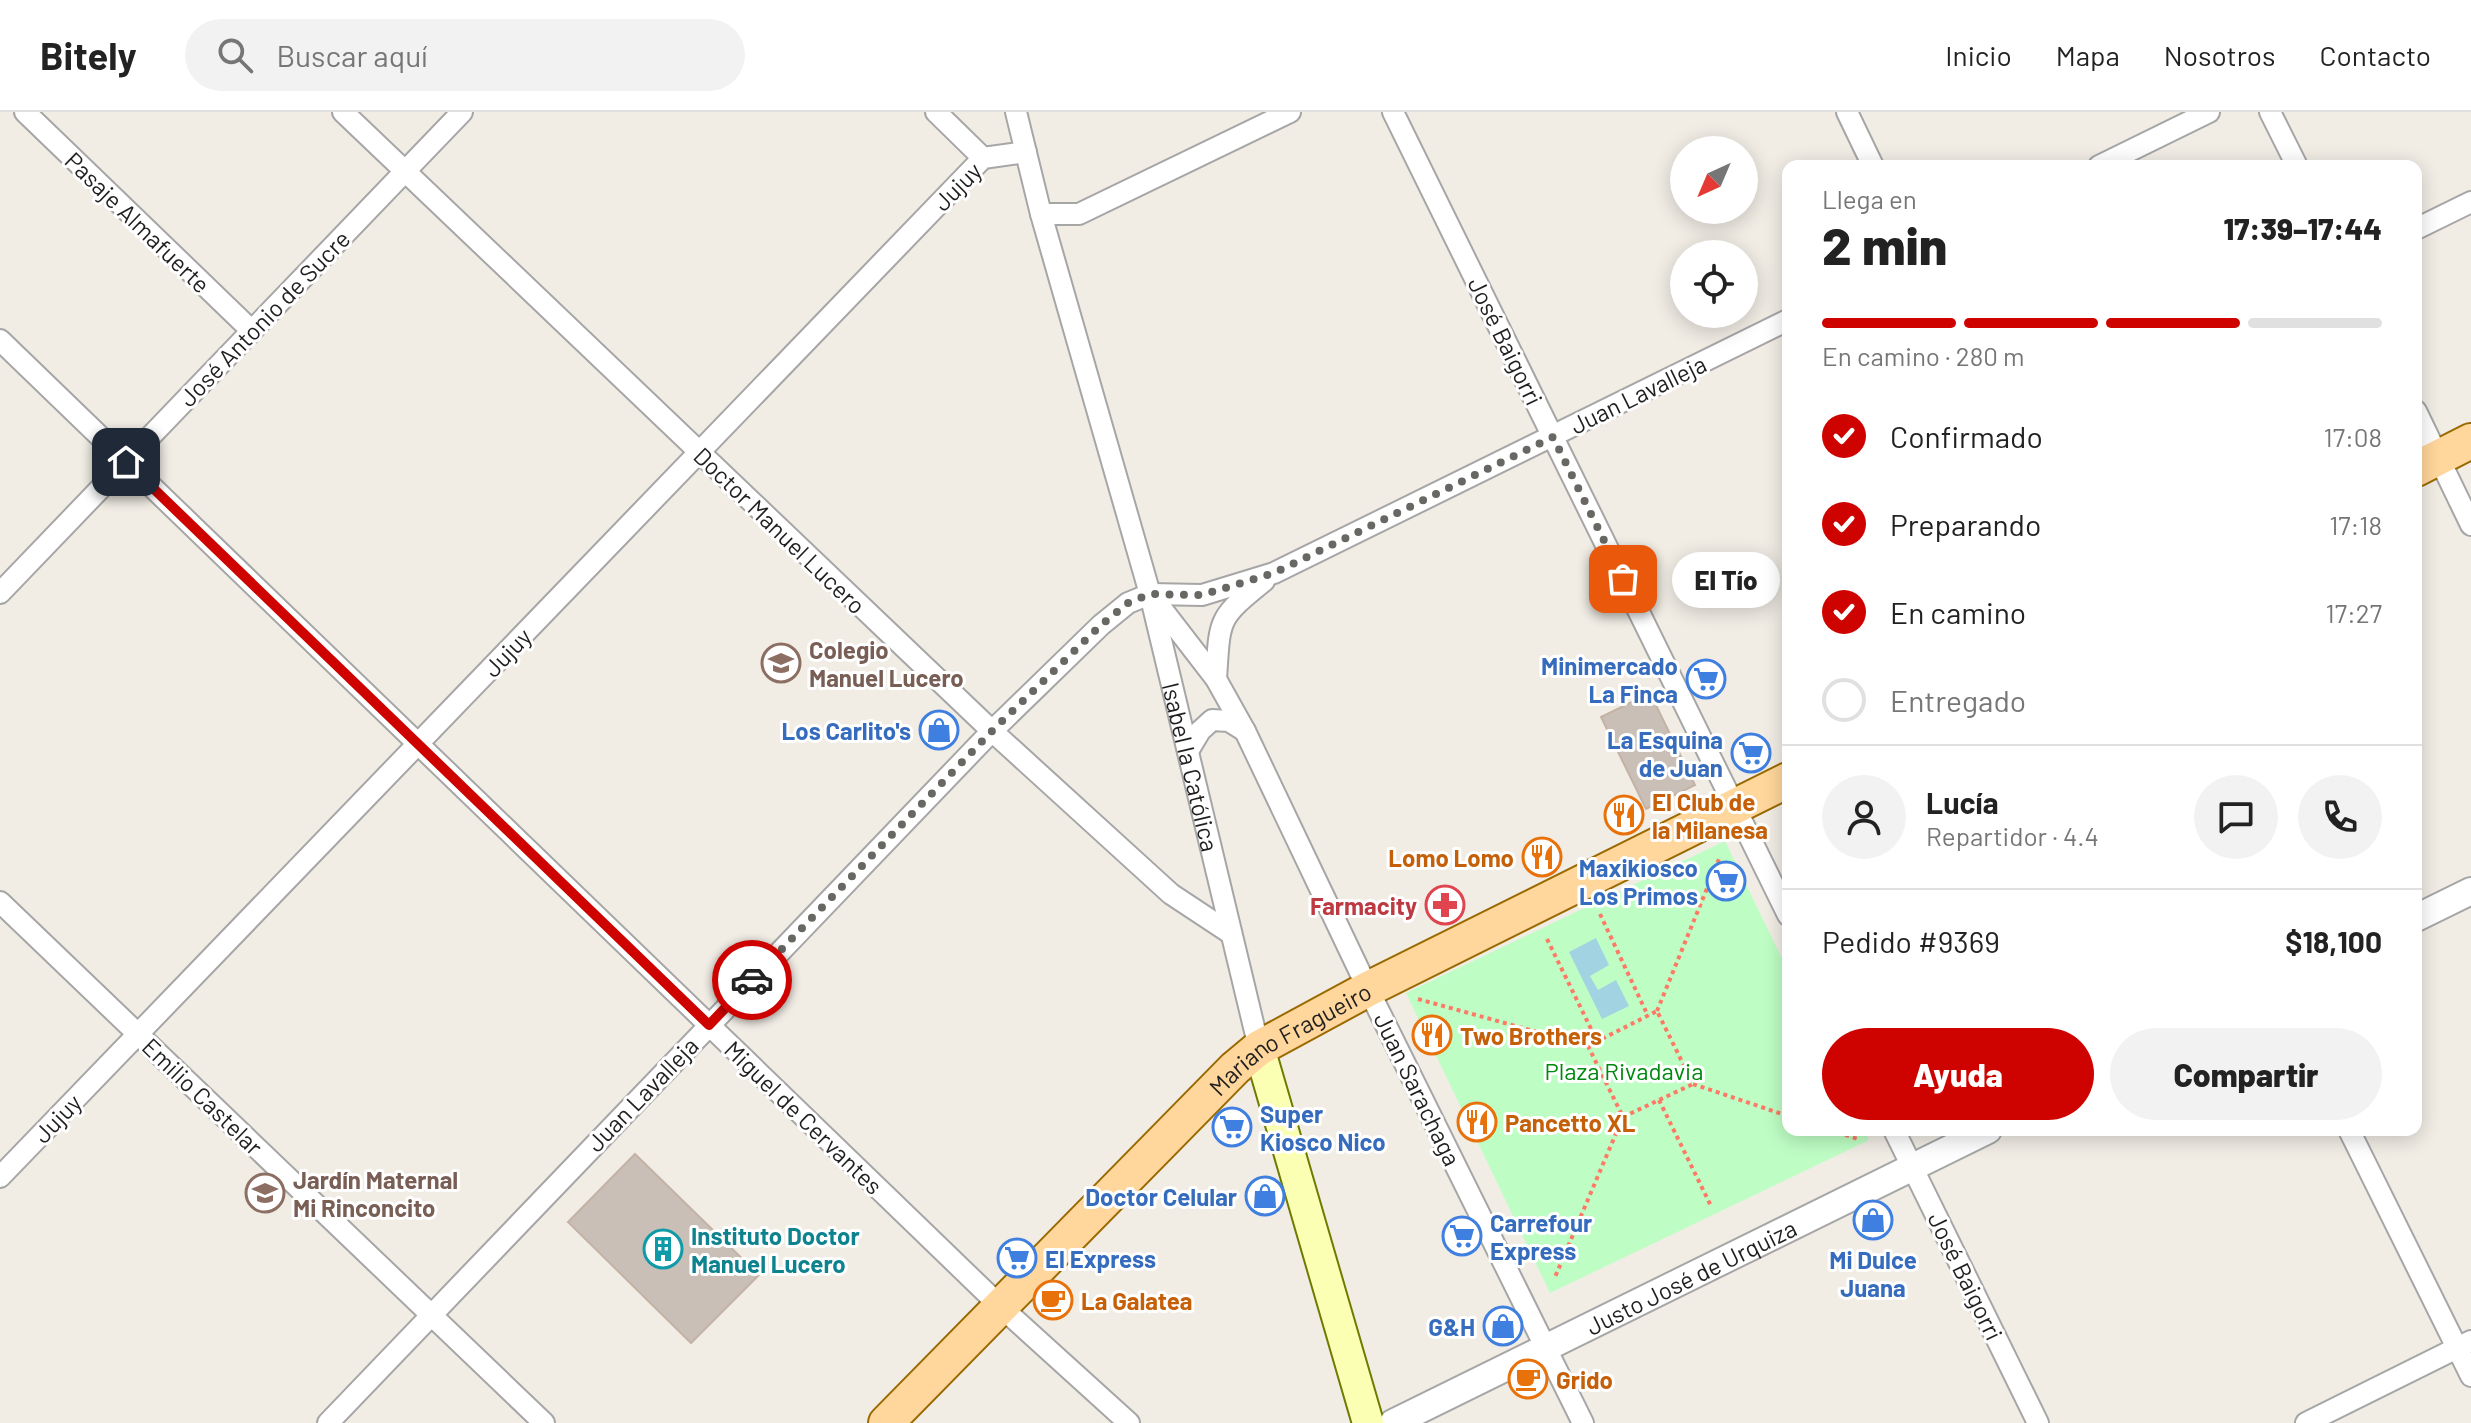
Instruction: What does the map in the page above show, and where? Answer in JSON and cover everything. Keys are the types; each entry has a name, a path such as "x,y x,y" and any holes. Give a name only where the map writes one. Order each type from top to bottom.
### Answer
{"main road":[{"path":"2427,463 2471,441"},
{"name":"Mariano Fragueiro","path":"886,1423 1235,1068 1259,1048 1368,989 1782,783"},
{"name":"Isabel la Católica","path":"1259,1048 1368,1423"}],"street":[{"name":"Pasaje Almafuerte","path":"25,112 252,331"},
{"name":"Doctor Manuel Lucero","path":"343,112 992,731 1171,894 1230,933"},
{"name":"José Antonio de Sucre","path":"0,593 462,112"},
{"path":"936,112 983,158"},
{"name":"Isabel la Católica","path":"1016,112 1041,214 1150,594 1259,1048"},
{"path":"1041,214 1079,214 1290,112"},
{"name":"José Baigorri","path":"1393,112 1782,903"},
{"path":"1847,112 1870,160"},
{"path":"2111,160 2209,112"},
{"path":"2270,112 2294,160"},
{"name":"Jujuy","path":"0,1177 983,158 1026,152"},
{"path":"2422,226 2471,202"},
{"name":"Juan Lavalleja","path":"328,1423 430,1313 992,731 1128,603 1150,594 1202,595 1274,573 1782,323"},
{"name":"Miguel de Cervantes","path":"0,340 1000,1306 1129,1423"},
{"path":"2422,439 2427,463 2471,525"},
{"path":"1216,679 1224,617 1274,573"},
{"name":"Juan Sarachaga","path":"1150,594 1216,679 1245,731 1368,989 1583,1423"},
{"path":"1188,751 1200,731 1212,720 1229,721 1245,731"},
{"path":"2422,915 2471,891"},
{"name":"Emilio Castelar","path":"0,902 544,1423"},
{"name":"José Baigorri","path":"1897,1136 2038,1423"},
{"name":"Justo José de Urquiza","path":"1393,1423 1976,1136"},
{"path":"2352,1136 2464,1345 2471,1376"},
{"path":"2306,1423 2464,1345"}],"path":[{"path":"1418,999 1588,1046 1657,1011 1719,859"},
{"path":"1600,914 1648,1016"},
{"path":"1547,939 1597,1041"},
{"path":"1657,1011 1693,1084"},
{"path":"1588,1046 1623,1117"},
{"path":"1555,1277 1623,1117 1693,1084 1782,1114"},
{"path":"1659,1100 1711,1206"},
{"path":"1849,1136 1858,1139"}],"green space":[{"name":"Plaza Rivadavia","path":"1725,841 1782,959 1782,1136 1867,1136 1869,1140 1550,1293 1406,993"}],"water":[{"path":"1596,938 1609,965 1590,976 1598,990 1616,980 1629,1006 1602,1019 1569,952"}],"building":[{"path":"1650,693 1695,785 1646,809 1601,717"},
{"name":"Instituto Doctor Manuel Lucero","path":"635,1154 759,1275 691,1343 568,1222"}],"way so far":[{"path":"752,980 992,731 1101,625 1128,603 1150,594 1202,595 1274,573 1553,437 1623,579"}],"place":[{"name":"El Tío","path":"1623,579"},
{"name":"Colegio Manuel Lucero","path":"781,663"},
{"name":"Minimercado La Finca","path":"1706,679"},
{"name":"Los Carlito's","path":"939,730"},
{"name":"La Esquina de Juan","path":"1751,753"},
{"name":"El Club de la Milanesa","path":"1624,815"},
{"name":"Lomo Lomo","path":"1542,857"},
{"name":"Maxikiosco Los Primos","path":"1726,881"},
{"name":"Farmacity","path":"1445,905"},
{"name":"Two Brothers","path":"1432,1035"},
{"name":"Pancetto XL","path":"1477,1122"},
{"name":"Super Kiosco Nico","path":"1232,1127"},
{"name":"Jardín Maternal Mi Rinconcito","path":"265,1193"},
{"name":"Doctor Celular","path":"1265,1196"},
{"name":"Mi Dulce Juana","path":"1873,1220"},
{"name":"Carrefour Express","path":"1462,1236"},
{"name":"Instituto Doctor Manuel Lucero","path":"663,1249"},
{"name":"El Express","path":"1017,1258"},
{"name":"La Galatea","path":"1053,1300"},
{"name":"G&H","path":"1503,1326"},
{"name":"Grido","path":"1528,1379"}],"route":[{"path":"126,462 709,1025 752,980"}]}
